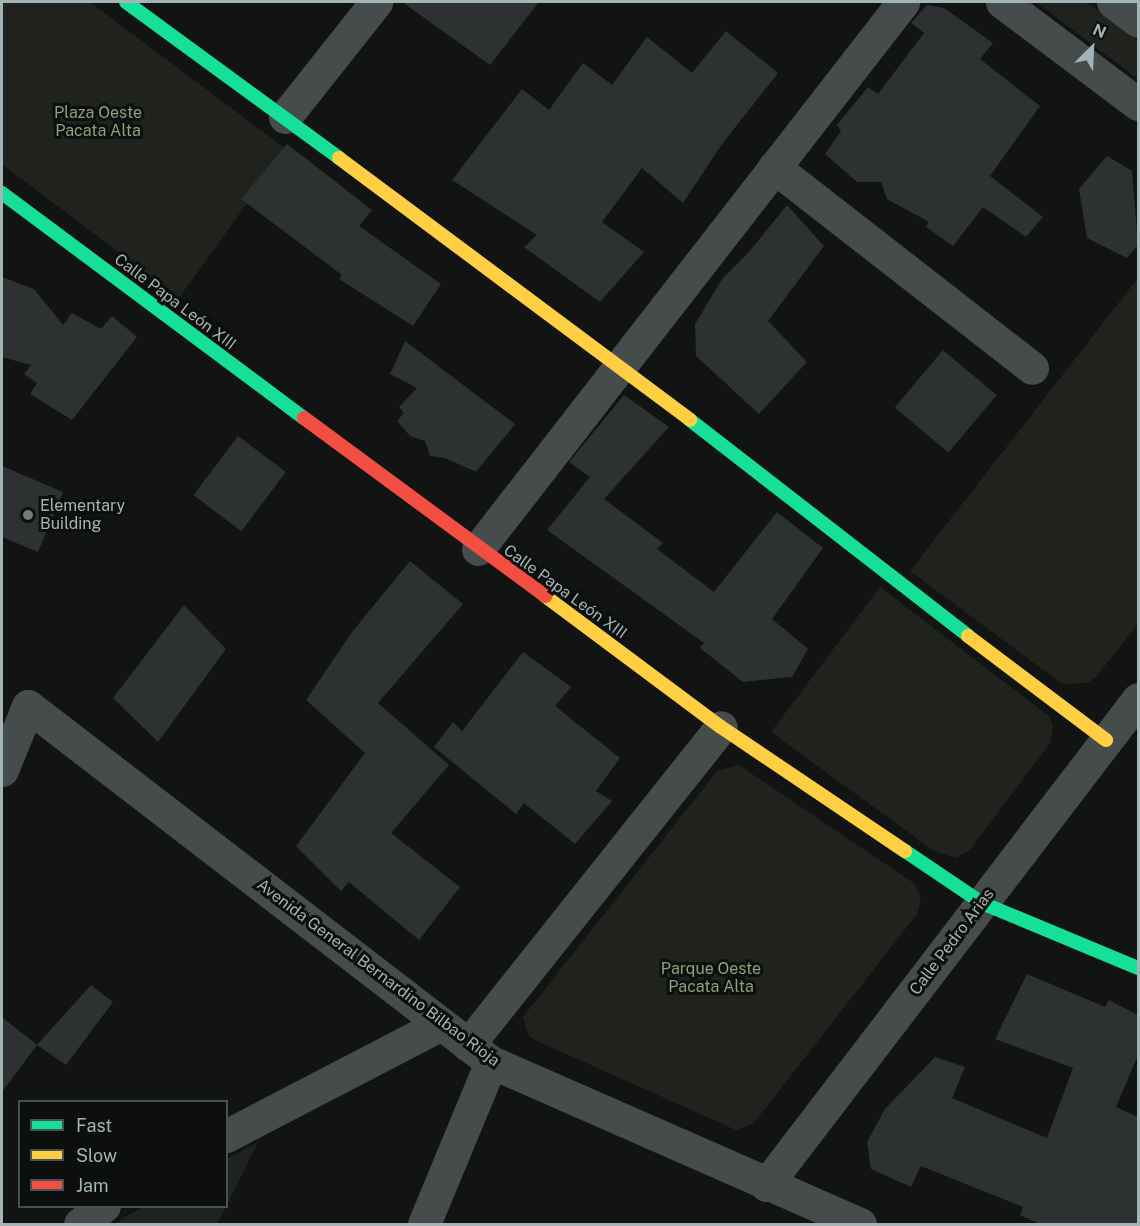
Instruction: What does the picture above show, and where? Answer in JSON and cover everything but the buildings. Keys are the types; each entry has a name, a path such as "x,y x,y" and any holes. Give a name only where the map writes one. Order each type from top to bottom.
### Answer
{"street":[{"path":"126,2 621,365 903,587 1106,740"},
{"path":"285,117 376,2"},
{"path":"478,549 903,2"},
{"path":"1002,2 1138,104"},
{"path":"1113,2 1138,21"},
{"path":"774,167 1032,368"},
{"name":"Calle Papa León XIII","path":"2,193 478,549 721,727 982,903 1138,968"},
{"name":"Calle Pedro Arias","path":"766,1185 1138,699"},
{"name":"Avenida General Bernardino Bilbao Rioja","path":"2,770 28,706 480,1054 766,1185 860,1224"},
{"path":"424,1224 480,1054 721,727"},
{"path":"228,1135 441,1024"},
{"path":"80,1224 101,1208"}],"green space":[{"name":"Plaza Oeste Pacata Alta","path":"2,2 90,2 286,149 179,298 2,164"},
{"path":"1036,2 1086,2 1138,41 1138,79"},
{"path":"1138,278 1138,624 1096,677 1087,683 1062,684 910,571"},
{"path":"880,587 1050,717 1053,726 1051,742 970,850 956,858 934,851 771,732"},
{"name":"Parque Oeste Pacata Alta","path":"739,765 915,884 921,900 917,914 753,1124 736,1130 537,1041 528,1035 523,1017 717,771"},
{"path":"258,1142 228,1203 228,1158"},
{"path":"140,1208 225,1208 217,1224 114,1224"}],"traffic: fast":[{"path":"126,2 339,158"},
{"path":"2,193 304,418"},
{"path":"690,420 968,636"},
{"path":"905,851 982,903 1138,968"}],"traffic: slow":[{"path":"339,158 690,420"},
{"path":"545,596 721,727 905,851"},
{"path":"968,636 1106,740"}],"traffic: jam":[{"path":"304,418 545,596"}],"place":[{"name":"Elementary Building","path":"28,515"}]}
